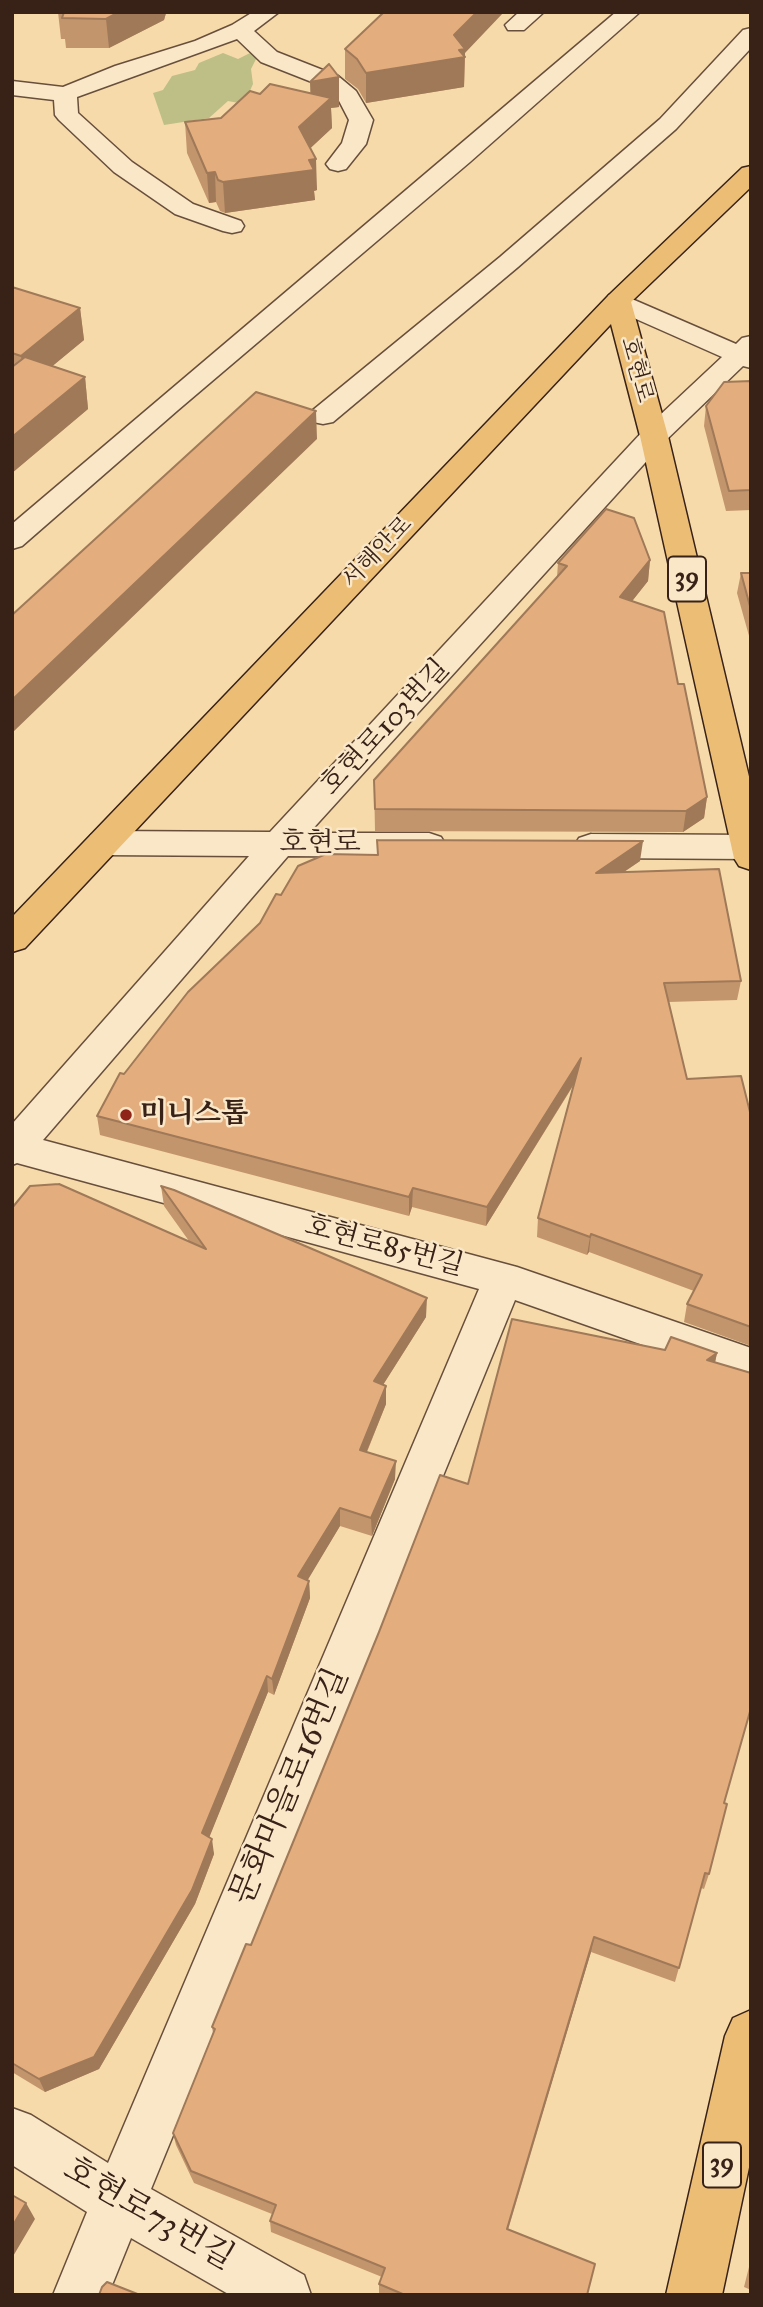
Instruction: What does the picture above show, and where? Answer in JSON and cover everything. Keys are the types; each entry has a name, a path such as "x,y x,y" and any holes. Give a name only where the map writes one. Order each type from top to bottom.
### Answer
{"main road":[{"name":"서해안로","path":"12,939 618,301 751,173"},
{"name":"호현로","path":"618,301 654,436 750,851"},
{"name":"39","path":"694,2295 751,2036"}],"street":[{"path":"12,88 65,94 123,71 203,46 240,30 268,12"},
{"path":"12,540 629,12"},
{"path":"240,30 269,57 330,81 345,91 361,120 354,144 338,164"},
{"path":"323,416 509,262 668,124 751,35"},
{"path":"65,94 68,115 123,167 184,209 232,226"},
{"path":"618,301 747,353"},
{"name":"호현로103번길","path":"13,1148 279,844 654,436 747,353"},
{"name":"호현로","path":"103,843 458,845"},
{"name":"호현로","path":"555,846 750,851"},
{"name":"호현로85번길","path":"13,1148 503,1279 751,1366"},
{"name":"문화마을로16번길","path":"80,2295 503,1279"},
{"name":"호현로73번길","path":"12,2134 118,2200 284,2295"}],"green space":[{"path":"252,52 258,55 251,69 253,84 244,104 228,101 209,118 164,125 153,93 163,90 172,76 195,70 199,63 223,53 238,59"}],"building":[{"path":"64,12 119,12 106,19 62,18"},
{"path":"384,12 477,12 454,35 465,49 459,50 465,57 366,73 357,59 345,49"},
{"path":"329,64 339,77 310,82"},
{"path":"270,84 331,98 299,127 316,159 309,160 314,170 223,182 218,180 215,172 207,173 185,122 221,118 250,91 260,94"},
{"path":"12,287 80,308 21,356 12,353"},
{"path":"25,357 85,377 12,437 12,367"},
{"path":"751,381 751,490 729,491 706,406 724,382"},
{"path":"256,392 316,411 12,700 12,615"},
{"path":"606,509 634,518 650,560 620,597 664,612 678,684 684,684 707,797 686,811 375,809 374,780 567,566 558,563"},
{"path":"741,573 751,573 751,610"},
{"path":"377,840 643,841 596,873 719,869 741,981 664,983 687,1079 741,1076 751,1116 751,1327 687,1304 702,1275 591,1234 590,1237 538,1218 581,1058 487,1207 413,1188 409,1197 97,1116 120,1073 124,1074 188,992 260,923 276,894 281,895 298,866 326,854 378,855"},
{"path":"59,1184 206,1249 161,1186 174,1190 427,1298 374,1381 386,1386 360,1450 396,1461 371,1518 340,1508 298,1576 309,1581 272,1679 267,1676 202,1833 212,1839 192,1890 94,2057 39,2079 12,2063 12,1208 30,1186"},
{"path":"512,1319 665,1350 671,1337 717,1353 707,1360 751,1373 751,1708 724,1803 727,1804 709,1874 705,1873 679,1968 594,1937 507,2229 595,2264 587,2295 405,2295 379,2284 385,2268 270,2221 276,2205 191,2171 173,2133 215,2029 212,2027 246,1944 251,1945 440,1475 468,1484"},
{"path":"12,2195 26,2203 12,2227"},
{"path":"107,2282 140,2295 99,2295"}],"place":[{"name":"미니스톱","path":"126,1115"}]}
